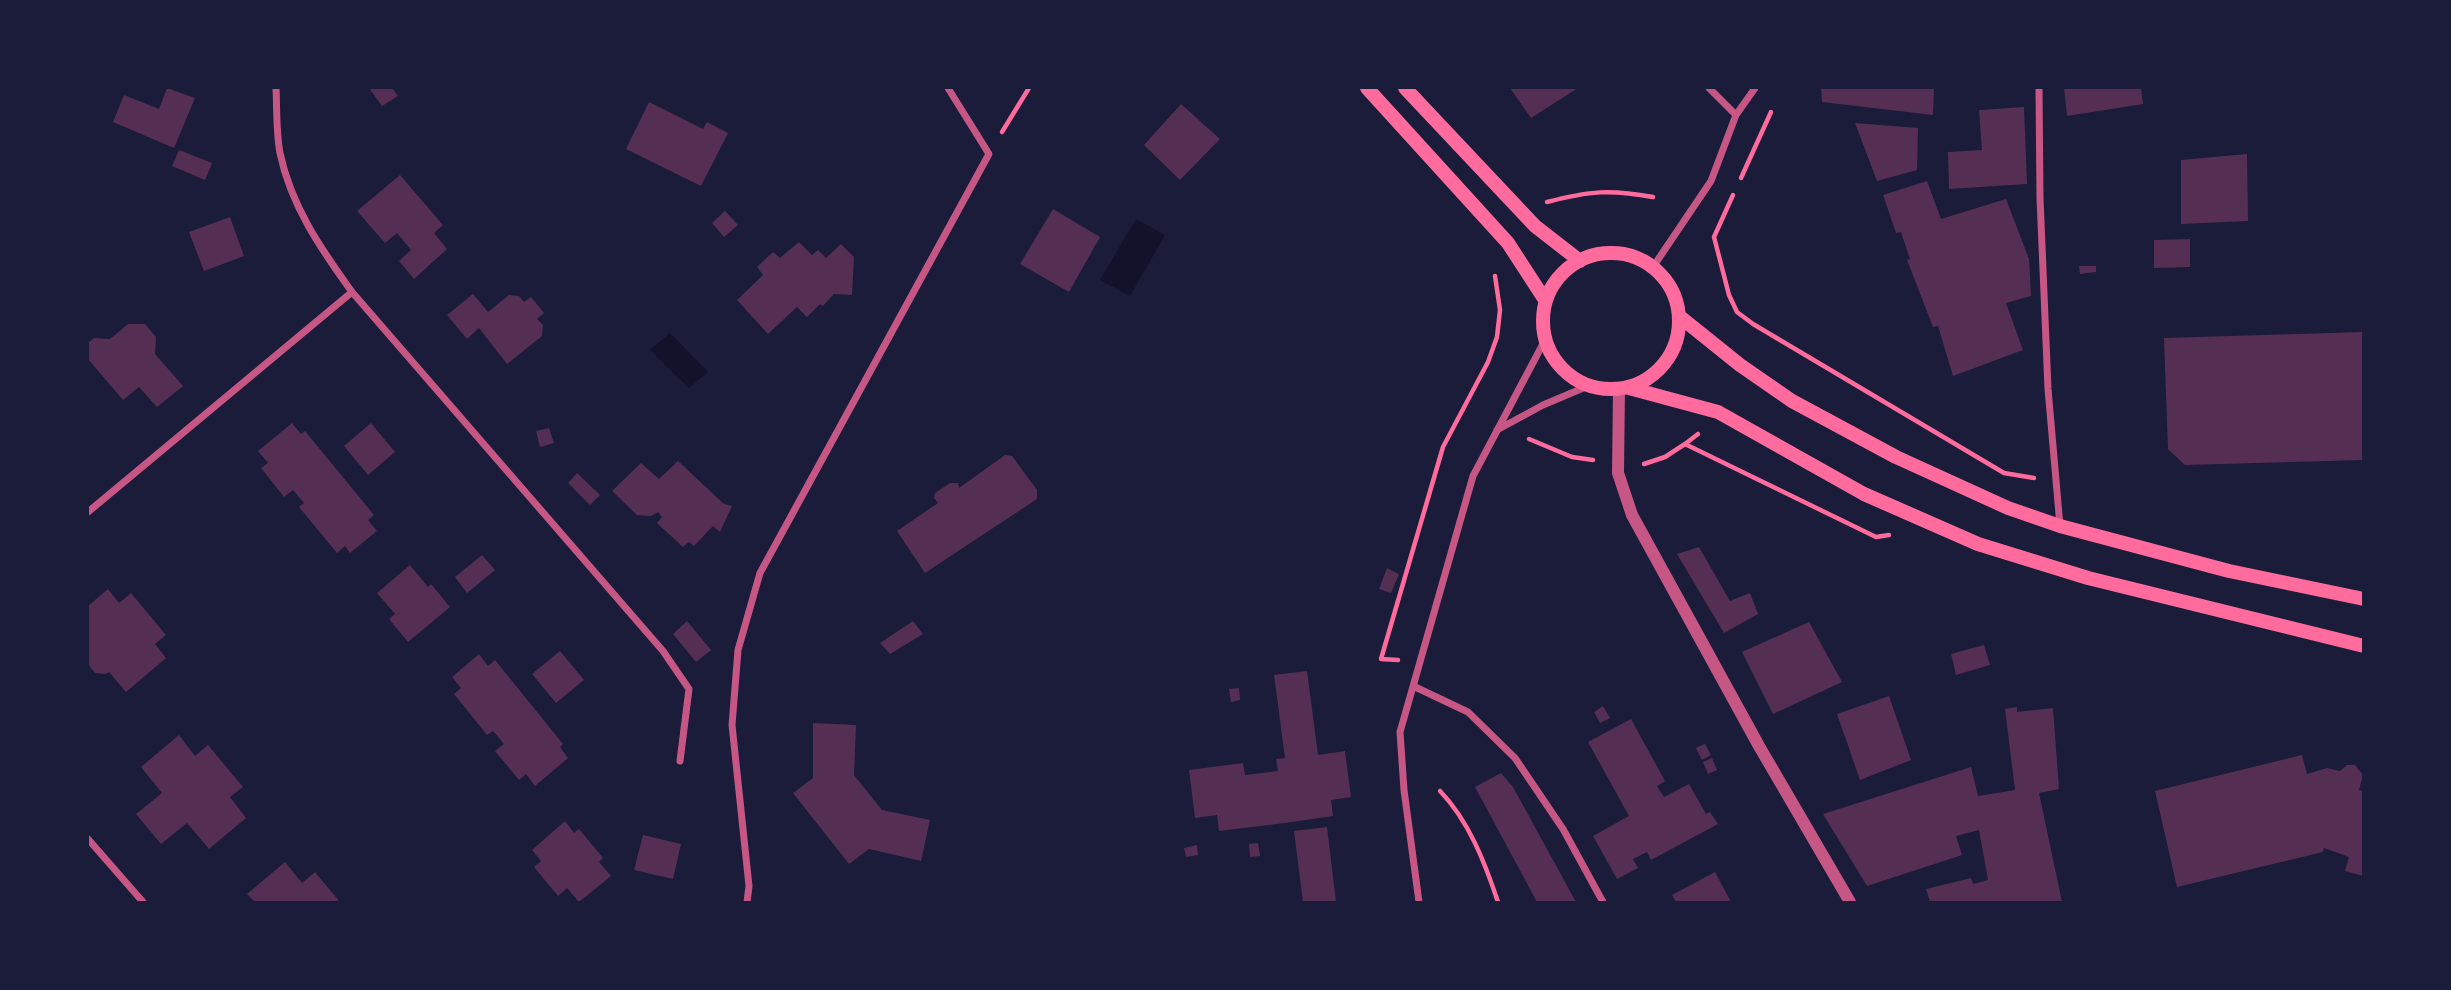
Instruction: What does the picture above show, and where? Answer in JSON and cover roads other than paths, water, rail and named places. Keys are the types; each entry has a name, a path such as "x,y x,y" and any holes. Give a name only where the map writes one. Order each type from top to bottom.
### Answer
{"main road":[{"path":"1367,88 1508,243 1545,300"},
{"path":"1405,88 1535,226 1580,261"},
{"path":"1624,388 1650,377 1667,361 1676,340 1679,316 1675,298 1666,282 1653,268 1636,258 1598,254 1580,261 1562,274 1545,300 1542,320 1545,340 1554,359 1569,375 1588,386 1624,388 1718,412 1864,495 1978,544 2088,578 2364,646"},
{"path":"1679,316 1740,365 1792,401 1953,484 2060,526 2229,571 2364,599"}],"street":[{"path":"276,88 280,152 295,202 321,249 352,292 663,651 689,689 680,761"},
{"path":"747,902 749,886 732,726 738,650 760,573 989,154 948,88"},
{"path":"1709,88 1736,115"},
{"path":"1653,268 1712,181 1736,115 1755,88"},
{"path":"2039,88 2040,198 2048,389 2060,526"},
{"path":"88,512 352,292"},
{"path":"1419,902 1404,790 1400,732 1473,476 1545,340"},
{"path":"1497,430 1543,405 1588,386"},
{"path":"1624,388 1618,473 1632,515 1752,734 1850,902"},
{"path":"1413,686 1468,712 1515,758 1563,828 1603,902"},
{"path":"88,839 143,902"}]}
